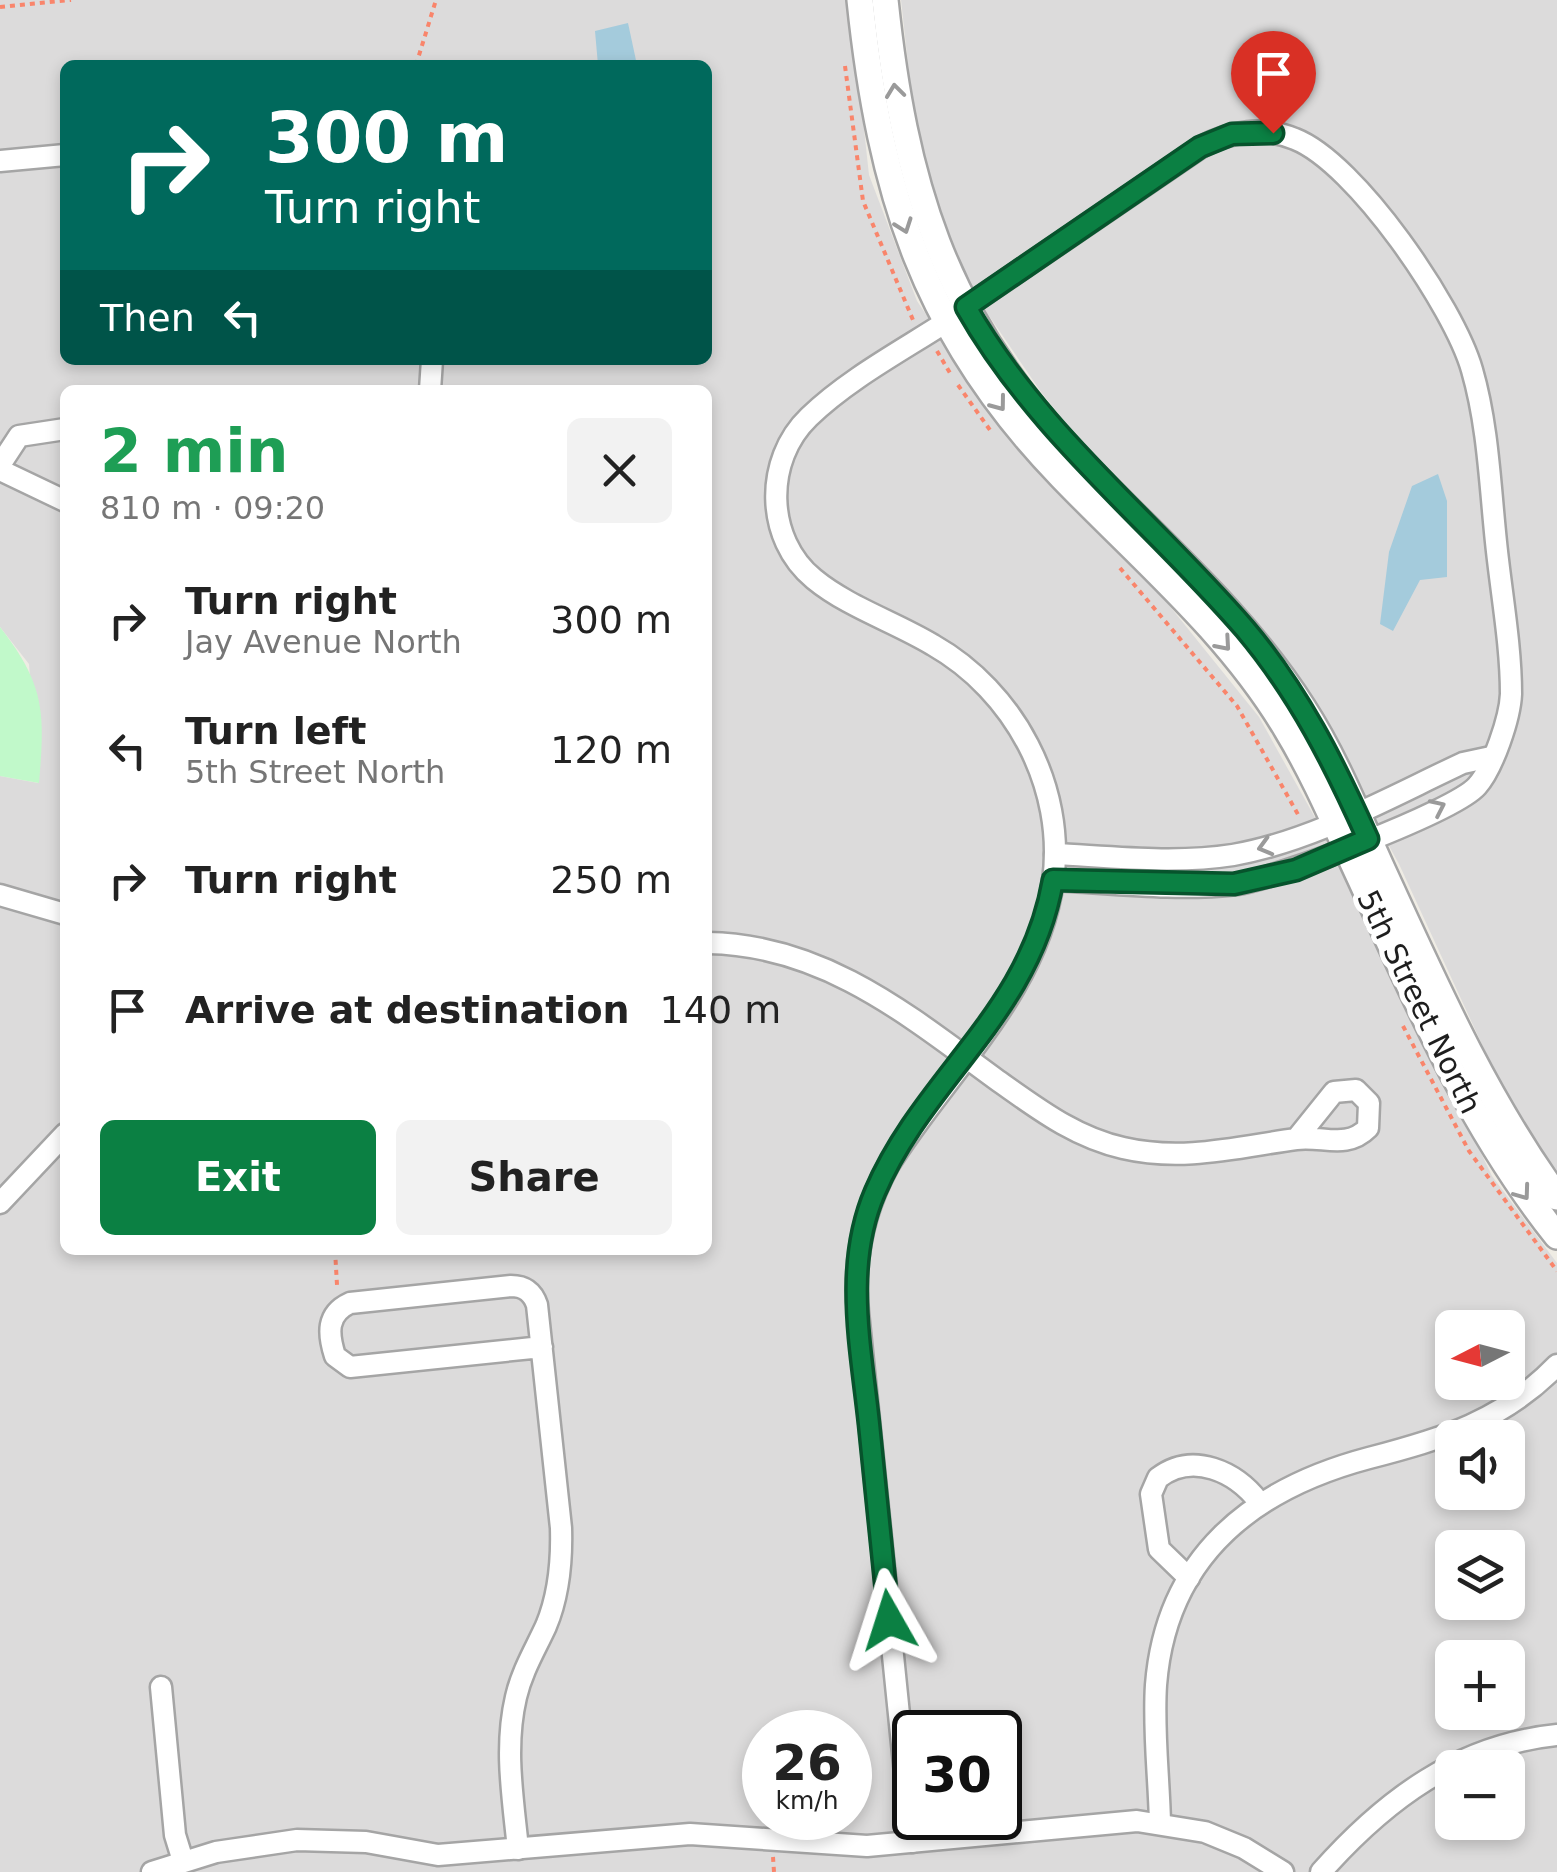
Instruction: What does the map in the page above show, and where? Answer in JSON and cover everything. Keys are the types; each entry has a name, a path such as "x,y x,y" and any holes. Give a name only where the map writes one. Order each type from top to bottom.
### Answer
{"street":[{"name":"5th Street North","path":"860,0 874,116 888,180 916,260 949,325 999,362 1044,420 1266,655 1320,736 1345,817 1470,1111 1557,1236"},
{"name":"5th Street North","path":"884,0 898,119 936,244 949,325"},
{"path":"912,1842 858,1312 857,1262 866,1215 882,1176 1029,962 1053,880 1055,854 1050,806 1038,768 1022,734 998,699 948,654 815,580 790,550 778,516 780,464 805,420 949,325 1209,142 1232,134 1267,132 1298,140 1325,156 1429,280 1456,327 1472,371 1482,410 1510,685 1504,728 1477,786 1283,875 1234,884 1053,880"},
{"path":"0,161 60,155"},
{"path":"60,430 19,436 0,468 60,498"},
{"path":"1055,854 1206,858 1272,846 1463,762 1491,756"},
{"name":"5th Street North","path":"1357,844 1480,1078 1557,1197"},
{"path":"0,894 60,912"},
{"path":"712,944 780,952 835,970 883,998 1055,1121 1123,1148 1197,1154 1297,1138"},
{"path":"0,1203 60,1139"},
{"path":"518,1849 510,1762 512,1718 523,1673 551,1612 562,1550 542,1348 536,1302 517,1286 350,1303 334,1313 331,1323 334,1354 350,1366 542,1348"},
{"path":"1160,1823 1157,1675 1166,1630 1189,1578 1218,1538 1259,1502 1320,1472 1470,1428 1524,1396 1557,1365"},
{"path":"1189,1578 1159,1549 1152,1494 1158,1478 1173,1470 1220,1469 1238,1478 1259,1502"},
{"path":"160,1687 174,1829 184,1861"},
{"path":"1321,1872 1375,1815 1422,1780 1483,1752 1557,1735"},
{"path":"152,1872 239,1847 311,1839 366,1842 438,1854 690,1834 838,1846 1099,1824 1160,1823 1230,1842 1284,1872"}],"path":[{"path":"0,7 72,0"},
{"path":"418,60 436,0"},
{"path":"844,59 863,201 886,265 917,326"},
{"path":"949,325 1001,443"},
{"path":"1114,562 1237,706 1299,818"},
{"path":"334,1255 337,1285"},
{"path":"773,1850 774,1872"}],"shaded area":[{"path":"0,0 850,0 869,175 917,301 974,386 1135,563 1259,717 1352,884 1492,1176 1557,1263 1557,1872 0,1872 0,776 38,783 29,664 0,627"},
{"path":"901,0 1557,0 1557,1182 1519,1125 1399,864 1357,788 1041,392 957,269 919,164"}],"green space":[{"path":"0,627 26,666 39,700 39,783 0,776"}],"water":[{"path":"628,23 636,60 598,60 595,31"},
{"path":"1438,474 1447,501 1447,577 1420,580 1393,631 1380,624 1389,552 1412,486"}],"route":[{"path":"889,1620 857,1300 857,1262 863,1228 874,1192 888,1166 1025,970 1042,932 1053,880 1186,886 1234,884 1296,870 1368,839 1320,736 1266,655 1022,395 966,307 1200,147 1232,134 1273,133"}]}
